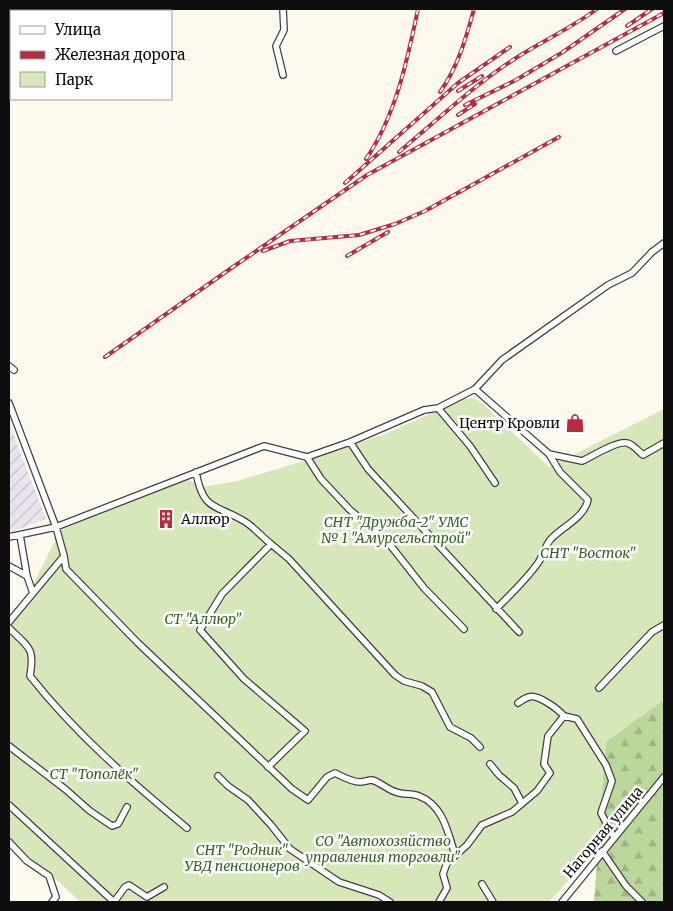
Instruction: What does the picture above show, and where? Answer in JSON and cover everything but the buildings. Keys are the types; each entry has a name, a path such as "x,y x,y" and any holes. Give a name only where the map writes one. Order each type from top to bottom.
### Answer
{"street":[{"path":"283,9 284,30 276,46 283,75"},
{"path":"616,51 664,26"},
{"path":"9,537 56,527 264,446 307,457 350,442 424,410 438,408 475,389 502,360 608,285 632,273 652,252 664,244"},
{"path":"475,389 549,454 560,472 588,500 586,506 569,524 550,540 542,558 530,575 496,609"},
{"path":"9,403 56,527 66,569 106,610 292,789 308,800 327,777 335,773 344,778 360,782 373,780 387,789 398,793 417,795 432,802 440,814 455,855"},
{"path":"438,408 470,446 495,483"},
{"path":"350,442 368,469 519,632"},
{"path":"549,454 582,461 624,442 631,444 643,455 664,442"},
{"path":"307,457 321,479 350,510 387,541 424,588 464,629"},
{"path":"196,472 200,490 210,505 246,522 289,559 395,675 404,681 422,686 432,692 450,727 471,738 480,747"},
{"path":"20,535 27,576 33,593"},
{"path":"268,767 305,731 244,679 200,630 222,594 271,544"},
{"path":"9,622 64,556"},
{"path":"9,566 27,576"},
{"path":"599,688 652,632 664,625"},
{"path":"9,628 31,649 33,660 30,676 46,698 149,797 187,828"},
{"path":"518,703 530,696 536,697 558,710 564,716 577,718 606,764 612,781 601,813 614,837"},
{"path":"439,902 447,888 443,874 447,863 467,845 482,825 512,812 537,791 550,773 544,764 548,736 564,716"},
{"path":"9,746 65,789 90,811 112,826 118,824 126,807"},
{"path":"490,764 514,788 522,804"},
{"path":"218,776 228,786 248,800 290,848 339,882 379,895 390,902"},
{"name":"Нагорная улица","path":"562,902 664,777"},
{"path":"9,806 114,902 125,887 129,885 147,898 164,887"},
{"path":"9,842 27,861 50,876 56,897 52,902"},
{"path":"602,851 626,886 642,902"},
{"path":"482,884 493,902"}],"shaded area":[{"path":"9,9 145,9 10,10 9,57"},
{"path":"9,423 46,519 9,533"}],"green space":[{"path":"474,398 484,405 549,467 664,409 664,758 585,855 569,880 549,902 80,902 9,839 9,625 31,598 28,594 60,531 96,514 186,479 202,487 237,481 385,434 462,399"},
{"path":"664,700 664,902 594,902 606,742"}],"railway":[{"path":"366,159 393,106 405,68 418,9"},
{"path":"440,92 457,62 474,9"},
{"path":"399,152 501,68 597,9"},
{"path":"465,105 516,80 563,52 625,9"},
{"path":"627,26 652,9"},
{"path":"105,357 367,175 664,13"},
{"path":"345,183 458,83 510,47"},
{"path":"458,91 482,76"},
{"path":"458,115 475,104"},
{"path":"263,251 290,241 359,235 395,224 425,211 559,137"},
{"path":"347,256 388,232"}],"place":[{"name":"Центр Кровли","path":"575,423"},
{"name":"Аллюр","path":"166,519"}],"park label":[{"name":"СНТ \"Дружба-2\" УМС № 1 \"Амурсельстрой\"","path":"396,530"},
{"name":"СНТ \"Восток\"","path":"588,553"},
{"name":"СТ \"Аллюр\"","path":"203,619"},
{"name":"СТ \"Тополёк\"","path":"94,774"},
{"name":"СО \"Автохозяйство управления торговли\"","path":"383,850"},
{"name":"СНТ \"Родник\" УВД пенсионеров","path":"242,858"}]}
